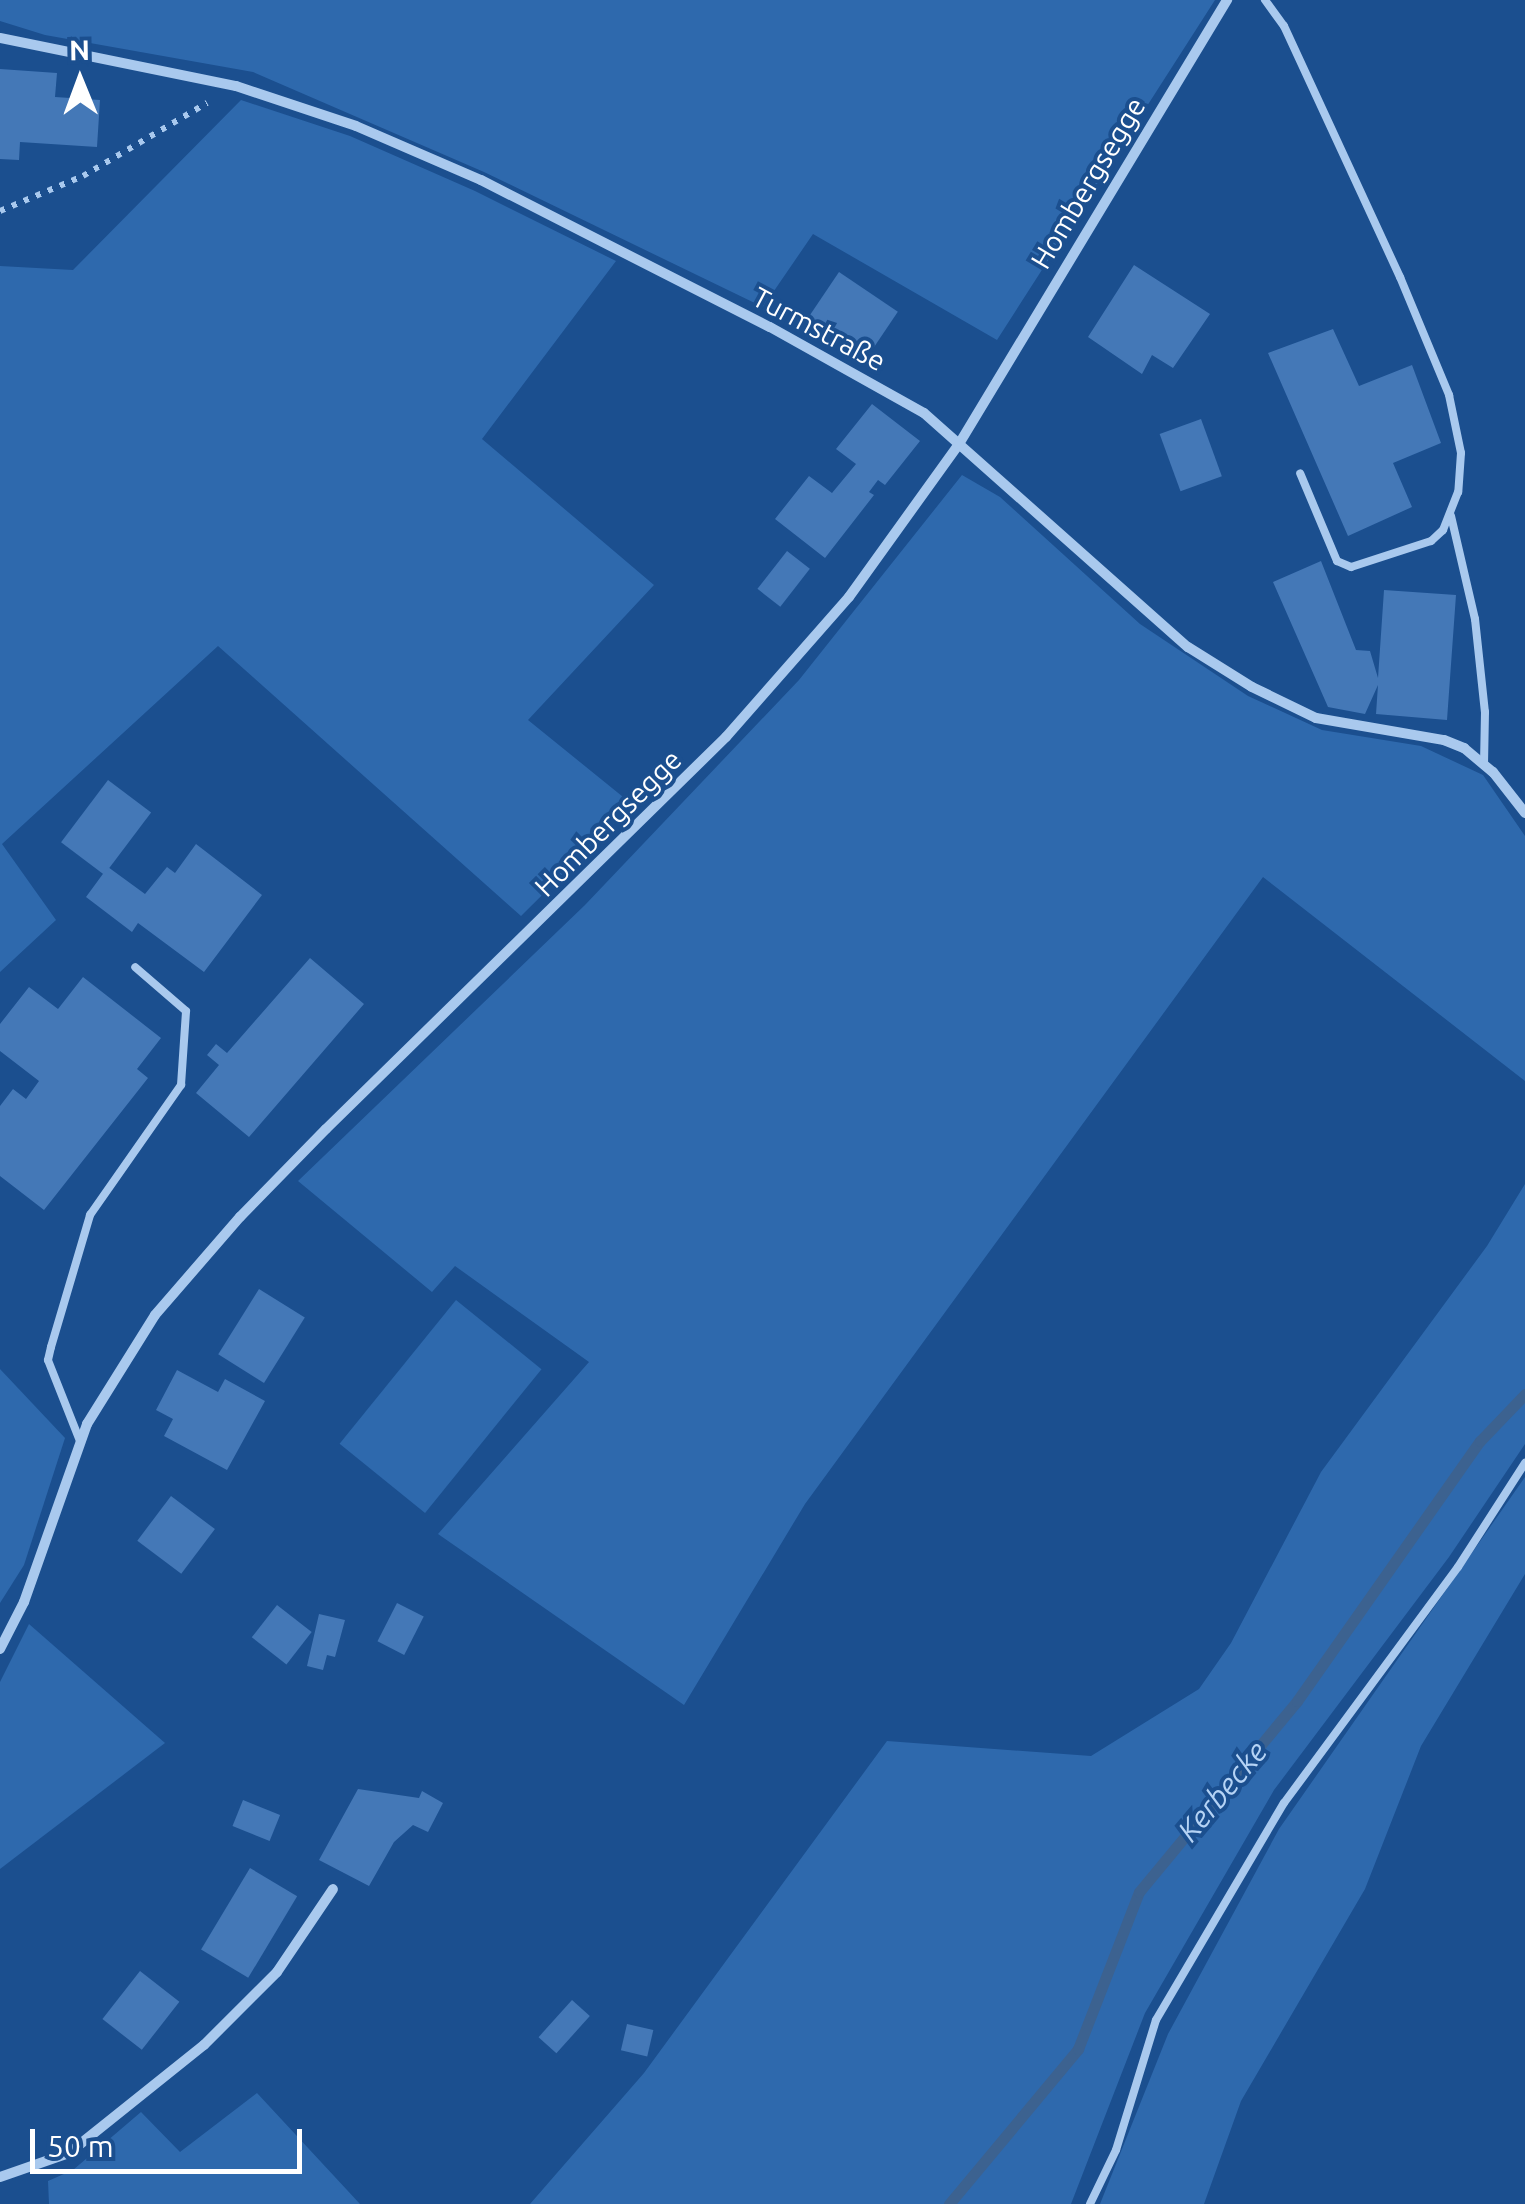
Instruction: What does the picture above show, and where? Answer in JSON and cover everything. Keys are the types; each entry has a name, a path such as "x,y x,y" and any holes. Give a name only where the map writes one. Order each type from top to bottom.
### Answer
{"street":[{"name":"Hombergsegge","path":"0,1649 24,1602 80,1442 104,1390 179,1284 326,1129 726,737 849,597 959,444 1227,0"},
{"name":"Turmstraße","path":"0,38 236,86 356,126 481,180 880,387 924,414 1188,647 1252,687 1316,718 1444,740 1484,764 1525,813"},
{"path":"0,2177 69,2152 204,2045 277,1972 334,1889"}],"lane":[{"path":"1264,0 1284,26 1314,90 1449,395 1462,453 1452,516 1475,619 1485,712 1484,764"},
{"path":"1300,472 1337,561 1346,567 1431,541 1452,516"},
{"path":"80,1442 48,1360 51,1347 90,1215 181,1086 186,1010 135,967"},
{"path":"1090,2204 1116,2150 1156,2020 1284,1803 1458,1566 1525,1463"}],"path":[{"path":"0,211 83,176 236,86"}],"shaded area":[{"path":"0,0 1215,0 997,340 813,234 763,307 484,172 253,72 45,35 0,21"},
{"path":"241,100 350,136 475,191 616,261 482,439 654,585 528,720 633,805 521,916 218,646 2,844 56,920 0,972 0,266 73,270"},
{"path":"962,475 1000,497 1140,624 1248,696 1322,730 1421,746 1483,775 1525,836 1525,1081 1263,877 805,1504 684,1705 438,1534 589,1362 455,1266 432,1292 298,1181 585,905 799,680"},
{"path":"1525,1184 1525,1444 1449,1557 1274,1790 1145,2013 1071,2204 530,2204 644,2073 887,1741 1091,1756 1199,1689 1231,1643 1321,1472 1487,1246"},
{"path":"456,1300 541,1369 425,1513 340,1444"},
{"path":"0,1369 65,1438 24,1565 0,1603"},
{"path":"1525,1477 1525,1574 1421,1746 1365,1889 1241,2101 1204,2204 1100,2204 1168,2034 1279,1829"},
{"path":"29,1624 165,1743 0,1869 0,1682"},
{"path":"257,2093 360,2204 49,2204 48,2181 73,2170 141,2112 180,2152"}],"building":[{"path":"0,69 57,73 55,97 100,100 97,147 20,142 19,160 0,159"},
{"path":"1134,265 1210,314 1173,368 1152,355 1142,374 1088,337"},
{"path":"839,272 898,312 866,359 807,319"},
{"path":"1333,329 1359,386 1412,365 1441,443 1393,463 1412,507 1348,536 1268,353"},
{"path":"872,404 920,441 885,485 878,480 869,492 874,495 825,558 775,519 809,476 832,493 856,464 836,449"},
{"path":"1201,419 1222,476 1181,491 1160,434"},
{"path":"787,551 810,569 780,607 757,589"},
{"path":"1321,561 1356,650 1370,651 1378,678 1384,590 1456,595 1447,720 1376,714 1378,685 1365,714 1328,707 1273,582"},
{"path":"108,780 151,812 104,875 61,842"},
{"path":"196,844 262,895 204,972 138,923 132,932 86,897 108,867 145,894 167,867 175,873"},
{"path":"310,958 364,1004 249,1137 196,1093 219,1065 207,1055 216,1044 227,1053"},
{"path":"83,977 161,1038 137,1069 148,1078 44,1210 0,1176 0,1106 13,1089 26,1099 39,1081 0,1051 0,1024 29,987 58,1009"},
{"path":"259,1289 305,1318 264,1383 218,1354"},
{"path":"177,1370 218,1392 225,1379 265,1401 227,1470 164,1436 173,1419 156,1410"},
{"path":"171,1496 215,1529 181,1574 137,1541"},
{"path":"397,1603 424,1617 404,1655 377,1641"},
{"path":"277,1605 312,1632 286,1664 252,1637"},
{"path":"319,1614 345,1620 335,1657 327,1655 323,1670 307,1666"},
{"path":"358,1789 419,1798 422,1791 443,1803 428,1832 413,1825 394,1842 369,1886 319,1860"},
{"path":"243,1800 280,1815 270,1841 233,1826"},
{"path":"250,1868 297,1896 248,1978 201,1949"},
{"path":"140,1971 179,2002 142,2050 102,2019"},
{"path":"572,2000 590,2016 556,2053 539,2037"},
{"path":"627,2024 653,2030 647,2056 621,2050"}],"waterway":[{"name":"Kerbecke","path":"949,2204 1078,2049 1139,1892 1297,1701 1480,1441 1525,1394"}]}
